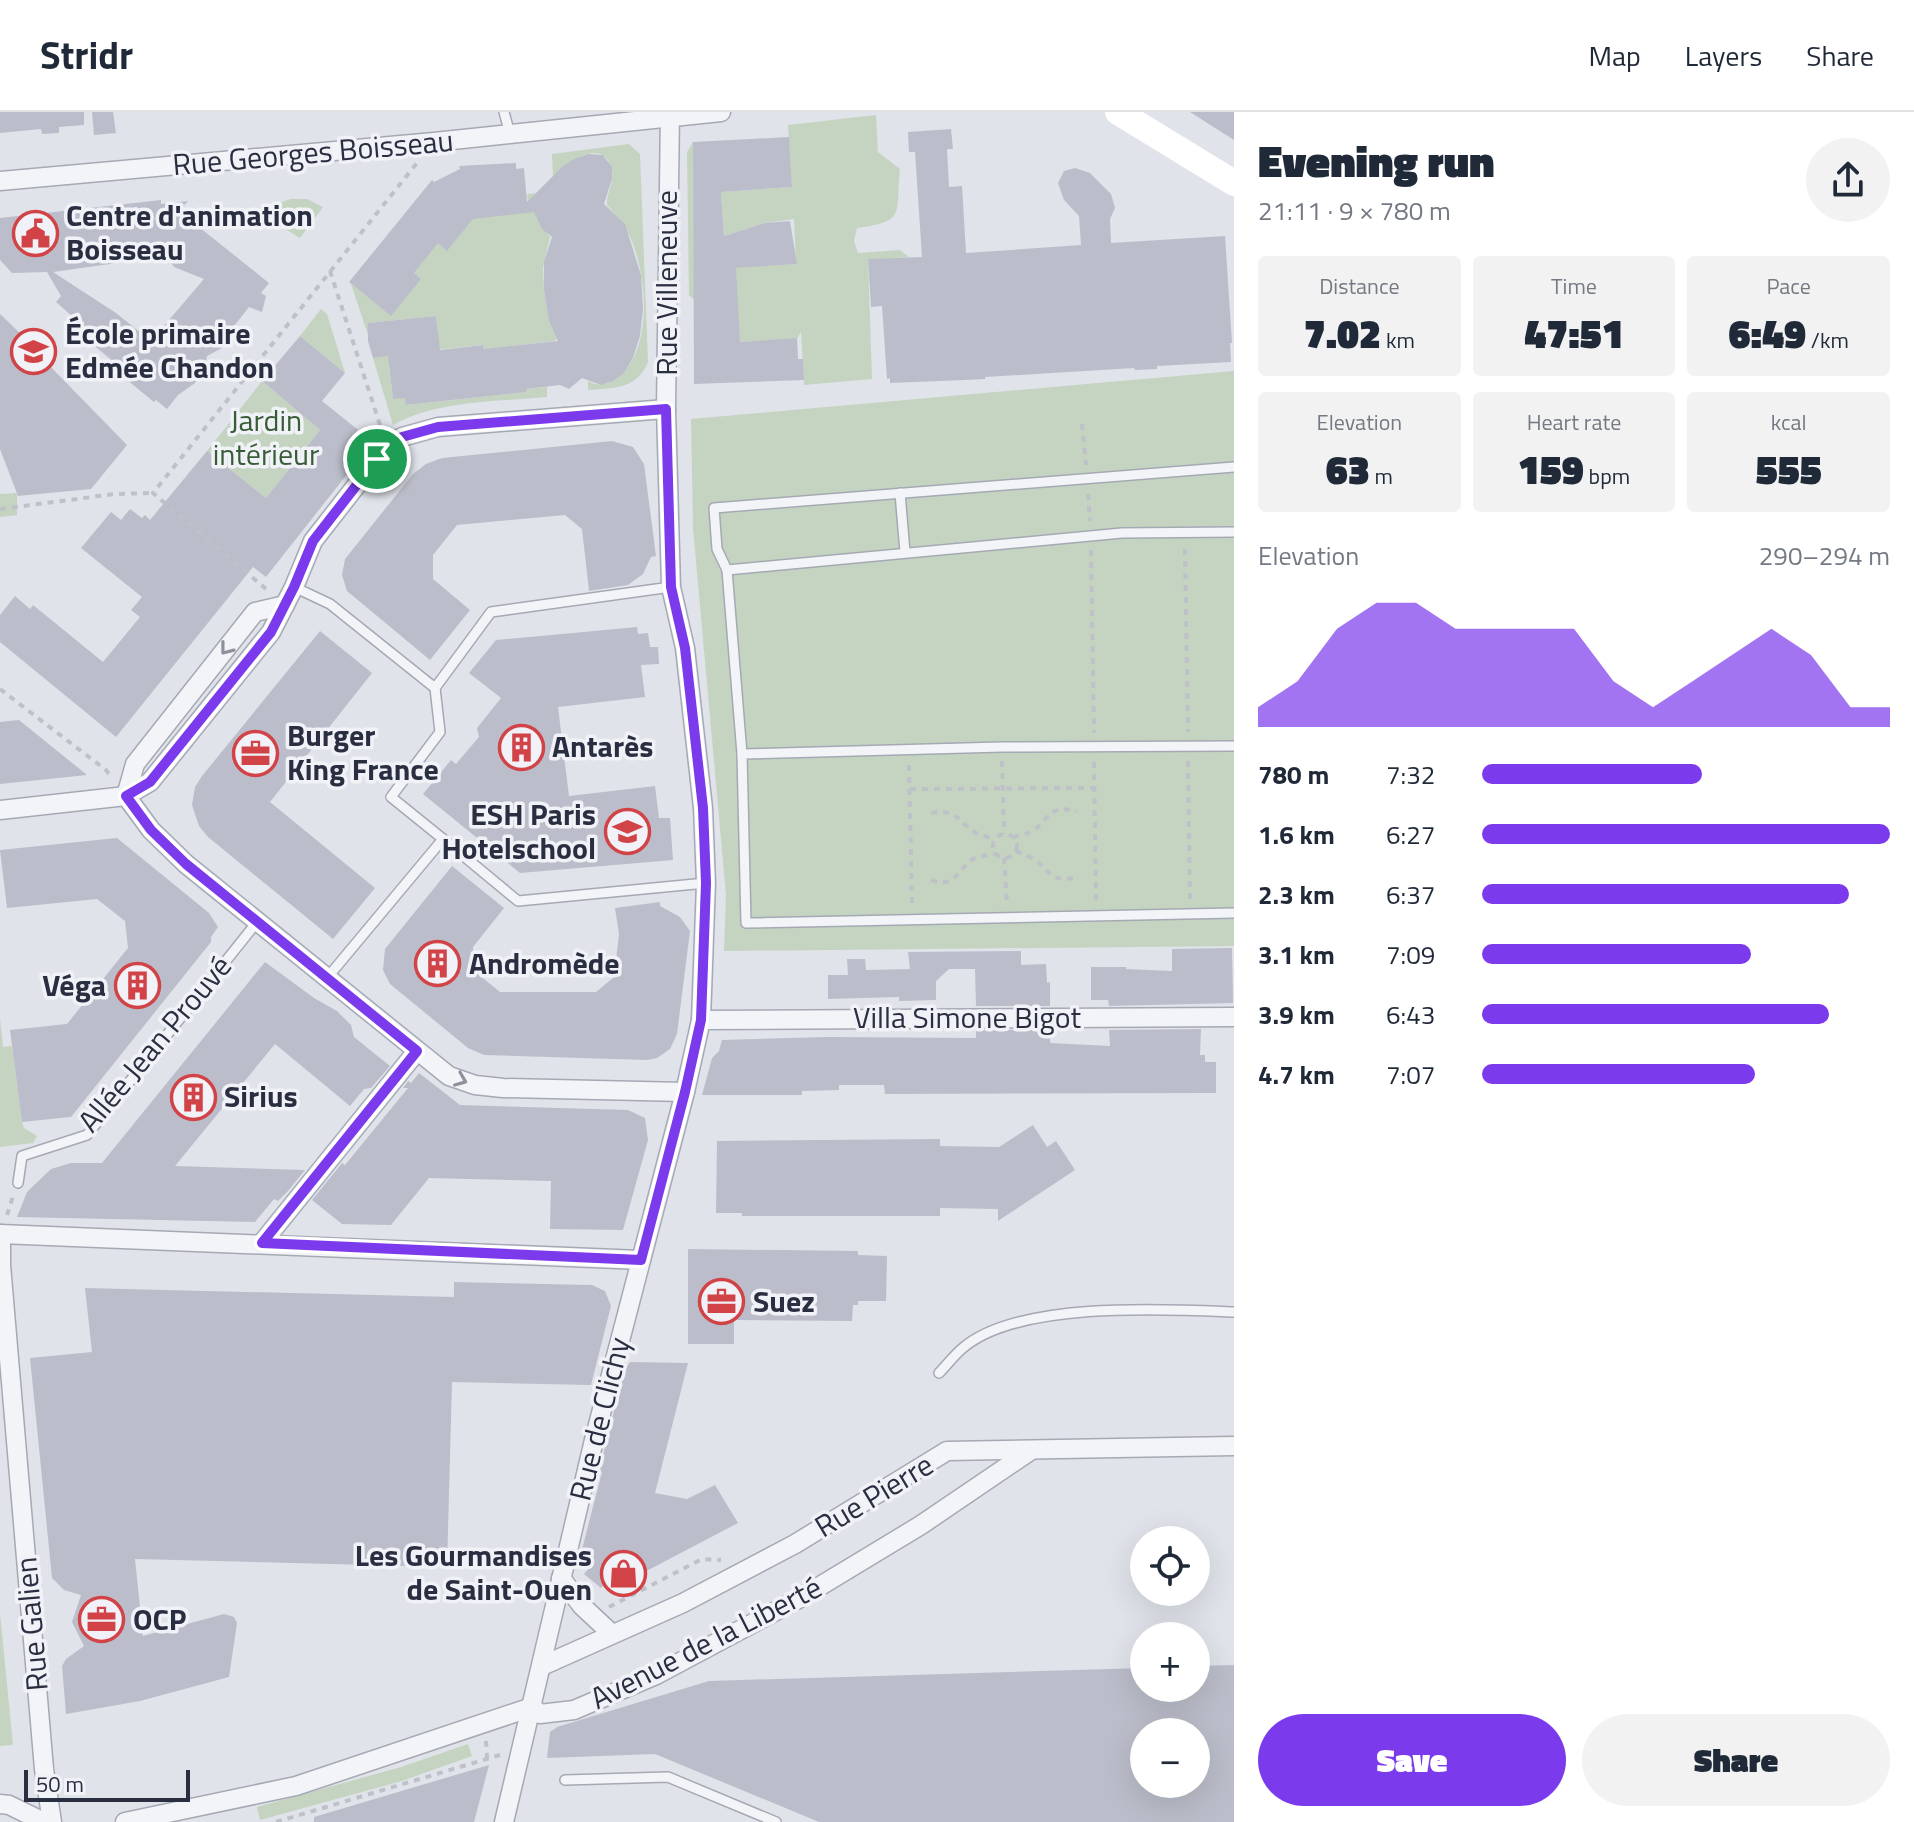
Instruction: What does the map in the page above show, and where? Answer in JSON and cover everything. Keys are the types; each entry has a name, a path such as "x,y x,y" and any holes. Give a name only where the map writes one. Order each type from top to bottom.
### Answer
{"main road":[{"path":"1118,112 1234,183"}],"street":[{"name":"Rue Georges Boisseau","path":"0,181 434,142 669,115 721,112"},
{"name":"Rue Villeneuve","path":"641,1260 701,1020 706,883 703,808 685,648 671,587 666,409 669,115"},
{"path":"126,796 135,764 255,612 285,605 313,541 377,459 402,437 438,427 666,409"},
{"path":"0,810 126,796"},
{"path":"126,796 151,830 186,864 449,1076 475,1085 503,1088 685,1092"},
{"name":"Villa Simone Bigot","path":"701,1020 1234,1017"},
{"path":"262,1243 417,1051"},
{"path":"1,1234 641,1260"},
{"name":"Rue Galien","path":"1,1234 44,1769 52,1822"},
{"name":"Rue de Clichy","path":"504,1822 594,1440 641,1260"},
{"name":"Rue Pierre","path":"542,1666 683,1603 795,1544 947,1451 1234,1446"},
{"name":"Avenue de la Liberté","path":"125,1822 296,1786 532,1707 540,1714 574,1710 656,1675 802,1597 921,1525 1030,1451"},
{"path":"561,1578 612,1634"},
{"path":"0,1804 9,1805 44,1822"}],"lane":[{"path":"504,112 510,134"},
{"path":"1234,467 714,508 717,549 727,570 742,754 746,923 1234,913"},
{"path":"900,493 905,552"},
{"path":"727,570 1091,536 1234,532"},
{"path":"294,587 330,604 435,688"},
{"path":"671,587 491,612 435,688 440,732 391,797 518,901 706,883"},
{"path":"742,754 1002,747 1234,746"},
{"path":"327,978 443,839"},
{"name":"Allée Jean Prouvé","path":"18,1183 22,1156 87,1135 257,922"},
{"path":"939,1373 966,1345 991,1332 1037,1316 1155,1309 1234,1312"},
{"path":"565,1780 668,1777 776,1822"}],"path":[{"path":"153,493 434,142"},
{"path":"330,271 388,450"},
{"path":"1082,424 1091,536 1096,916"},
{"path":"0,509 115,494 153,493 285,605"},
{"path":"1185,532 1191,914"},
{"path":"0,689 106,770 126,796"},
{"path":"1002,747 1004,834"},
{"path":"909,750 912,920"},
{"path":"910,789 1095,788"},
{"path":"931,813 946,811 955,814 975,833 995,839 1004,834 1013,837 1031,832 1043,818 1058,810 1077,811"},
{"path":"995,839 993,849 996,854 1009,858 1016,851 1013,837"},
{"path":"1016,851 1033,858 1053,877 1061,880 1077,878"},
{"path":"931,880 939,884 946,882 962,873 973,859 996,854"},
{"path":"1004,858 1007,918"},
{"path":"1,1234 18,1183"},
{"path":"592,1615 702,1559 728,1561"},
{"path":"276,1822 523,1749"}],"green space":[{"path":"876,115 878,152 900,169 897,206 891,218 884,222 857,228 854,241 858,253 900,250 909,257 868,260 872,379 804,385 801,332 797,339 740,342 689,295 687,152 693,142 694,270 796,264 794,219 765,223 724,236 721,192 792,187 788,125"},
{"path":"629,144 640,154 648,362 631,382 588,390 588,381 603,384 617,378 636,353 641,337 644,302 640,268 631,238 607,205 612,177 606,158 591,153 574,160 553,177 552,154"},
{"path":"541,193 538,216 550,237 543,268 544,290 549,321 557,338 555,341 483,349 482,345 433,350 389,366 393,398 405,398 407,405 547,387 547,397 448,406 393,425 373,358 438,334 436,316 368,323 370,341 351,284 383,309 421,279 414,273 451,220 528,202 527,194"},
{"path":"291,199 307,199 323,207 300,238 255,210"},
{"path":"321,309 327,314 345,373 300,336"},
{"path":"1234,371 1234,946 724,951 726,895 693,528 691,419"},
{"name":"Jardin intérieur","path":"262,381 320,430 266,498 207,451"},
{"path":"17,493 17,515 0,517 0,494"},
{"path":"0,1018 3,1047 12,1046 22,1122 24,1128 37,1136 33,1143 0,1147"},
{"path":"0,1613 13,1745 0,1746"},
{"path":"468,1744 472,1756 402,1781 260,1820 257,1807 401,1767"}],"building":[{"path":"0,112 84,112 84,125 59,127 59,133 42,134 41,129 0,133"},
{"path":"92,112 113,112 116,133 94,135"},
{"path":"1190,112 1234,112 1234,140"},
{"path":"951,129 953,149 947,149 949,187 962,186 966,253 1081,245 1079,216 1064,200 1058,183 1064,171 1075,168 1090,173 1111,194 1115,208 1110,219 1111,243 1225,236 1231,362 1157,366 1157,369 890,383 890,378 887,379 882,306 871,307 868,259 922,257 915,152 909,152 908,132"},
{"path":"789,137 792,187 721,192 724,236 765,223 790,221 797,264 736,268 740,342 797,338 798,359 803,359 804,380 694,384 693,142"},
{"path":"588,154 603,155 612,167 612,179 604,204 625,224 641,275 643,309 640,336 624,373 601,385 582,378 569,389 560,385 526,389 526,392 406,405 405,398 393,399 388,356 373,358 368,341 368,323 436,316 440,350 558,341 549,321 544,290 544,262 552,237 542,229 534,212 473,219 447,251 438,243 414,273 421,279 391,316 349,282 432,180 434,182 460,169 459,166 516,163 516,169 524,168 527,202 562,167"},
{"path":"161,200 161,204 188,201 179,211 269,283 261,293 266,296 262,312 249,307 227,335 222,348 207,356 205,367 195,383 178,395 167,409 132,384 113,366 115,363 91,343 96,337 56,302 61,296 47,272 12,273 0,260 0,218","holes":["150,244 174,267 204,279 151,341 116,313 53,272 138,260"]},
{"name":"École primaire Edmée Chandon","path":"0,314 46,358 44,360 127,445 91,489 18,496 0,449"},
{"path":"300,336 345,373 322,401 362,433 367,449 266,577 253,567 116,737 0,642 0,615 15,596 30,609 33,605 103,662 140,617 131,610 142,597 81,548 111,512 121,520 130,509 150,520 207,451 266,498 320,430 262,381"},
{"path":"612,441 633,447 644,464 656,556 651,557 643,574 628,585 589,591 582,529 565,515 457,525 433,555 433,579 470,610 430,660 347,591 342,575 345,559 413,474 426,464 442,458"},
{"name":"Antarès","path":"637,627 638,634 648,633 650,647 658,647 659,664 641,665 645,697 558,707 569,796 655,786 659,818 670,818 673,860 520,873 423,794 451,760 456,764 479,737 477,728 501,698 469,673 496,640"},
{"path":"320,631 372,673 270,802 375,888 333,939 208,837 199,826 192,805 195,787 202,776"},
{"path":"19,720 87,775 0,784 0,722"},
{"name":"Véga","path":"117,838 209,913 218,927 211,942 71,1117 22,1122 10,1030 67,1024 128,948 125,921 97,899 7,908 0,850"},
{"name":"Andromède","path":"452,866 504,908 473,947 474,971 500,992 596,992 614,977 619,934 615,908 660,902 660,906 680,917 690,931 677,1034 670,1049 657,1058 647,1060 484,1055 468,1048 390,984 383,970 385,949"},
{"path":"1232,948 1233,1003 1109,1006 1108,1000 1091,1000 1091,967 1172,971 1172,949"},
{"path":"1021,951 1021,965 1046,964 1050,1006 976,1006 975,969 949,969 936,981 936,1000 899,1001 899,997 828,999 828,975 848,975 847,959 865,959 866,970 910,969 908,952"},
{"name":"Sirius","path":"265,962 337,1011 351,1025 354,1037 390,1066 350,1106 275,1044 175,1166 305,1170 288,1191 278,1201 274,1199 255,1222 17,1217 27,1192 51,1169 71,1163 102,1163"},
{"path":"1201,1029 1200,1055 1205,1055 1205,1062 1216,1062 1216,1093 885,1094 884,1085 839,1085 839,1090 802,1091 802,1095 702,1095 712,1058 719,1051 722,1040 976,1038 976,1030 1050,1030 1050,1043 1110,1046 1109,1030"},
{"path":"419,1073 460,1105 628,1110 645,1118 648,1140 623,1230 550,1229 551,1181 429,1178 391,1225 342,1224 312,1200 408,1088 403,1088 408,1081 411,1083"},
{"path":"1033,1125 1047,1147 1056,1141 1075,1170 998,1221 998,1209 940,1208 940,1216 742,1216 742,1213 716,1213 717,1141 940,1139 940,1146 999,1147"},
{"path":"688,1249 858,1251 858,1255 887,1256 886,1301 858,1301 858,1305 853,1305 852,1321 734,1320 734,1344 688,1344"},
{"path":"454,1282 592,1285 605,1291 611,1306 591,1385 452,1382 447,1567 135,1559 143,1636 224,1614 234,1617 237,1623 229,1677 140,1701 66,1714 62,1666 66,1659 84,1646 72,1622 81,1595 64,1590 52,1578 30,1358 92,1352 85,1288 454,1297"},
{"path":"630,1362 688,1363 655,1493 687,1499 715,1485 738,1523 616,1587 608,1580 601,1588 584,1574 591,1566 580,1557 624,1371"},
{"path":"1234,1665 1234,1822 819,1822 655,1754 547,1758 550,1732 557,1727 709,1681 1130,1668 1130,1702 1210,1702 1210,1666"},
{"path":"489,1765 474,1822 314,1822 314,1817"}],"place":[{"name":"Centre d'animation Boisseau","path":"35,233"},
{"name":"École primaire Edmée Chandon","path":"34,351"},
{"name":"Antarès","path":"521,747"},
{"name":"Burger King France","path":"256,753"},
{"name":"ESH Paris Hotelschool","path":"627,832"},
{"name":"Andromède","path":"438,964"},
{"name":"Véga","path":"137,986"},
{"name":"Sirius","path":"193,1097"},
{"name":"Suez","path":"722,1302"},
{"name":"Les Gourmandises de Saint-Ouen","path":"623,1573"},
{"name":"OCP","path":"102,1620"}],"route":[{"path":"666,409 671,587 685,648 703,808 706,883 701,1020 641,1260 262,1243 417,1051 186,864 151,830 126,796 150,782 271,632 313,541 377,459 402,437 438,427 666,409"}]}
